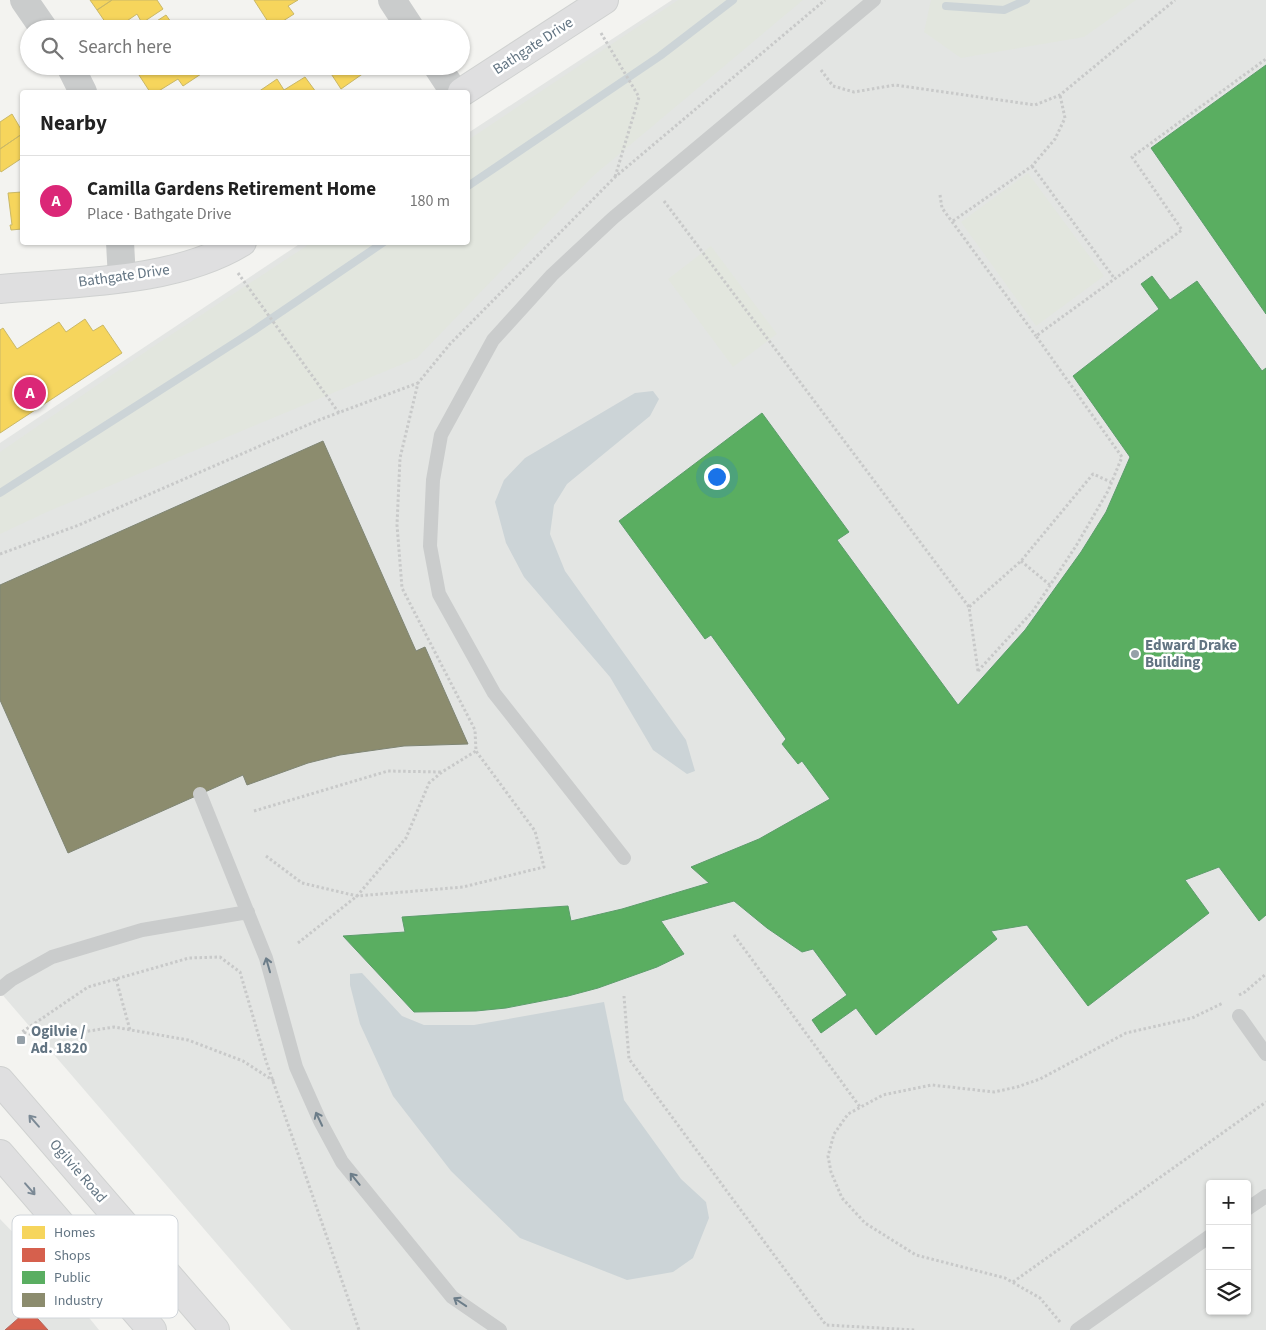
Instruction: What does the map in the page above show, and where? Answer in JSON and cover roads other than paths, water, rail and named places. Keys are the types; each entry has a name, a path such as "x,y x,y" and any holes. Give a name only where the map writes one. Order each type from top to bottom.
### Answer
{"main road":[{"name":"Bathgate Drive","path":"465,90 596,5"},
{"name":"Bathgate Drive","path":"0,289 122,279 186,267 234,248"},
{"name":"Ogilvie Road","path":"0,1081 116,1215"},
{"path":"0,1154 53,1215"},
{"name":"Ogilvie Road","path":"178,1287 215,1330"},
{"path":"142,1318 152,1330"}],"street":[{"path":"24,0 38,20"},
{"path":"392,0 405,20"},
{"path":"74,75 82,90"},
{"path":"442,75 453,90"},
{"path":"120,245 122,279"}],"lane":[{"path":"624,858 494,693 439,594 430,546 433,480 441,435 493,340 552,275 651,185 874,0"},
{"path":"200,794 266,958 296,1068 342,1162 452,1297 500,1330"},
{"path":"0,989 11,980 52,957 142,930 248,912"},
{"path":"1239,1016 1266,1054"},
{"path":"1251,1207 1266,1196"},
{"path":"1077,1330 1206,1239"}],"waterway":[{"path":"470,185 660,56 733,0"},
{"path":"946,6 1004,10 1026,0"},
{"path":"0,493 253,331 380,245"}],"place":[{"name":"Camilla Gardens Retirement Home","path":"30,393"},
{"name":"Edward Drake Building","path":"1135,654"},
{"name":"Ogilvie / Ad. 1820","path":"21,1040"}]}
